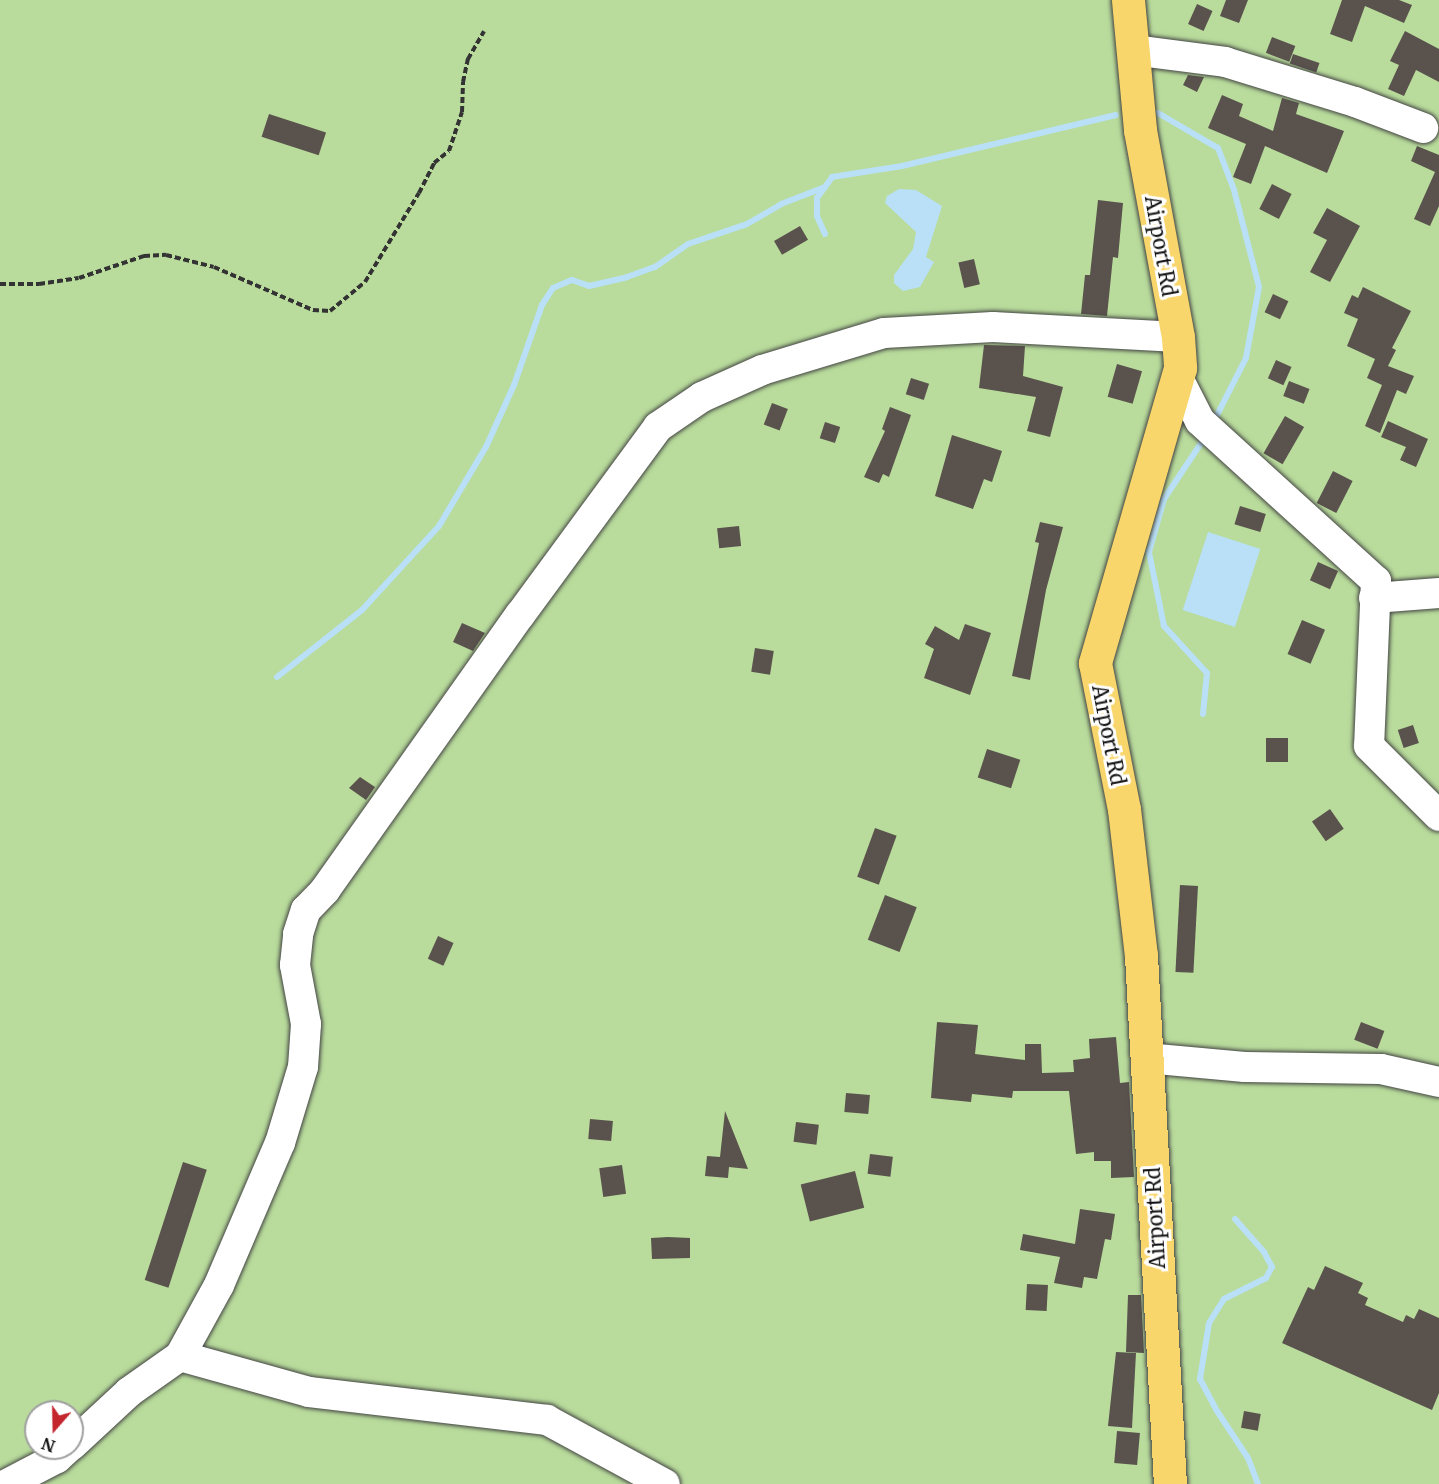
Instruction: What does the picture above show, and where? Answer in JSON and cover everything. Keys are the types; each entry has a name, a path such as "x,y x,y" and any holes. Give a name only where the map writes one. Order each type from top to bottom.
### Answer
{"main road":[{"name":"Airport Rd","path":"1128,0 1140,130 1178,337 1178,378 1095,663 1124,809 1141,956 1170,1484"}],"street":[{"path":"1133,50 1225,62 1355,102 1423,128"},
{"path":"84,1434 129,1392 180,1356 224,1274 280,1143 303,1067 306,1024 295,965 298,934 306,910 325,890 520,615 658,427 702,397 762,370 884,333 993,327 1178,337"},
{"path":"1178,378 1210,429 1376,581 1369,746 1434,808 1439,816"},
{"path":"1374,598 1439,593"},
{"path":"1146,1058 1245,1067 1382,1069 1439,1082"},
{"path":"180,1356 309,1392 547,1420 665,1484"},
{"path":"7,1484 53,1460"}],"path":[{"path":"0,284 39,284 78,278 144,256 166,255 213,267 313,310 330,311 364,282 403,222 434,163 449,151 462,112 463,82 468,59 484,31"}],"green space":[{"path":"0,0 1439,0 1439,1484 0,1484"}],"water":[{"path":"899,189 916,190 942,206 926,257 934,262 920,287 903,291 894,283 894,275 913,249 916,232 885,203 887,196"},
{"path":"1208,532 1260,549 1235,627 1183,610"}],"building":[{"path":"1226,0 1248,0 1239,23 1220,16"},
{"path":"1342,0 1399,0 1412,5 1404,23 1365,6 1352,42 1330,34"},
{"path":"1197,4 1213,11 1204,31 1188,24"},
{"path":"1405,31 1439,49 1439,82 1416,70 1404,96 1388,89 1399,65 1390,61"},
{"path":"1272,37 1295,46 1289,62 1266,53"},
{"path":"1293,54 1319,63 1316,73 1290,63"},
{"path":"1188,75 1204,77 1197,92 1183,85"},
{"path":"1222,95 1243,104 1239,116 1273,131 1282,98 1299,103 1296,114 1344,131 1327,173 1265,146 1251,184 1233,177 1246,144 1208,128"},
{"path":"269,114 326,133 319,155 262,137"},
{"path":"1417,146 1439,155 1439,206 1430,226 1414,219 1435,172 1411,161"},
{"path":"1272,184 1292,194 1279,219 1259,209"},
{"path":"1098,200 1123,203 1118,258 1113,257 1107,316 1081,314 1085,275 1090,275"},
{"path":"1327,208 1360,226 1330,282 1310,272 1327,240 1313,233"},
{"path":"800,226 808,240 782,255 774,241"},
{"path":"974,259 980,284 964,288 958,263"},
{"path":"1363,287 1411,311 1392,348 1396,350 1388,366 1414,376 1406,394 1397,390 1380,433 1365,426 1382,385 1367,378 1375,359 1347,346 1358,319 1344,313 1352,295 1358,298"},
{"path":"1273,294 1288,301 1280,319 1265,312"},
{"path":"984,345 1025,346 1023,376 1063,387 1050,437 1027,431 1036,397 979,388"},
{"path":"1276,360 1292,367 1283,385 1268,378"},
{"path":"1117,364 1142,371 1133,404 1108,397"},
{"path":"911,378 929,384 924,400 906,394"},
{"path":"1289,381 1310,389 1304,404 1283,396"},
{"path":"772,403 788,409 780,431 764,424"},
{"path":"890,407 911,415 889,477 883,474 879,483 864,477 885,431 882,429"},
{"path":"1285,416 1304,427 1283,464 1264,453"},
{"path":"1388,421 1428,439 1416,467 1400,460 1406,447 1381,437"},
{"path":"825,422 840,427 835,443 820,438"},
{"path":"952,435 1002,451 992,482 984,479 973,509 935,496"},
{"path":"1333,471 1353,481 1336,513 1317,503"},
{"path":"1240,506 1266,514 1260,532 1234,524"},
{"path":"1040,522 1063,527 1046,590 1030,680 1012,676 1039,543 1035,542"},
{"path":"739,526 741,546 719,548 717,528"},
{"path":"1318,562 1338,571 1330,589 1310,580"},
{"path":"1302,620 1325,630 1311,664 1288,654"},
{"path":"462,623 485,633 473,651 453,642"},
{"path":"965,624 991,633 970,695 924,678 934,649 925,644 935,626 959,640"},
{"path":"755,648 774,651 770,675 751,672"},
{"path":"1413,725 1419,743 1404,748 1398,730"},
{"path":"1266,738 1288,738 1288,762 1266,762"},
{"path":"987,749 1020,760 1011,788 978,778"},
{"path":"360,777 375,787 366,800 349,788"},
{"path":"1330,809 1344,829 1326,841 1312,822"},
{"path":"875,828 897,836 879,885 857,877"},
{"path":"1180,885 1198,886 1193,973 1175,972"},
{"path":"885,895 917,907 900,952 868,940"},
{"path":"438,936 454,943 443,966 428,959"},
{"path":"937,1022 978,1025 975,1054 1025,1060 1025,1044 1041,1044 1042,1073 1074,1072 1073,1060 1090,1058 1089,1039 1116,1037 1120,1083 1129,1082 1134,1177 1111,1178 1111,1161 1094,1161 1094,1152 1076,1154 1069,1091 1013,1091 1012,1098 972,1094 971,1102 931,1098"},
{"path":"1361,1022 1384,1031 1378,1049 1354,1040"},
{"path":"846,1093 870,1095 868,1114 844,1112"},
{"path":"725,1111 748,1169 729,1167 728,1178 705,1176 707,1156 720,1157"},
{"path":"590,1119 613,1121 611,1141 588,1139"},
{"path":"796,1122 819,1125 816,1145 794,1142"},
{"path":"870,1154 893,1157 890,1177 868,1174"},
{"path":"183,1162 207,1170 168,1288 145,1280"},
{"path":"622,1165 626,1194 603,1197 599,1168"},
{"path":"855,1171 864,1208 810,1221 801,1185"},
{"path":"1080,1209 1115,1214 1111,1240 1105,1239 1097,1279 1084,1277 1082,1288 1054,1283 1060,1257 1020,1250 1023,1234 1075,1244"},
{"path":"651,1238 690,1238 690,1258 652,1259"},
{"path":"1325,1266 1363,1283 1358,1293 1368,1298 1365,1305 1403,1322 1406,1315 1414,1319 1419,1309 1439,1318 1439,1393 1432,1410 1282,1343 1308,1287 1314,1290"},
{"path":"1027,1284 1048,1285 1047,1311 1026,1310"},
{"path":"1128,1295 1141,1295 1144,1353 1126,1352"},
{"path":"1116,1352 1136,1353 1132,1428 1108,1426"},
{"path":"1244,1411 1261,1414 1258,1431 1241,1428"},
{"path":"1117,1431 1140,1433 1137,1465 1114,1463"}],"waterway":[{"path":"1158,113 1218,148 1234,190 1259,287 1246,358 1213,423"},
{"path":"825,234 817,216 817,198 832,177 902,166 1116,115"},
{"path":"277,677 362,610 439,526 486,447 514,385 542,305 553,288 572,280 589,286 627,277 655,267 688,244 747,224 781,204 825,187"},
{"path":"1203,714 1207,673 1164,626 1149,552 1164,499 1205,437"},
{"path":"1235,1219 1264,1252 1272,1267 1266,1278 1224,1299 1209,1323 1200,1379 1217,1411 1248,1458 1258,1484"}]}
